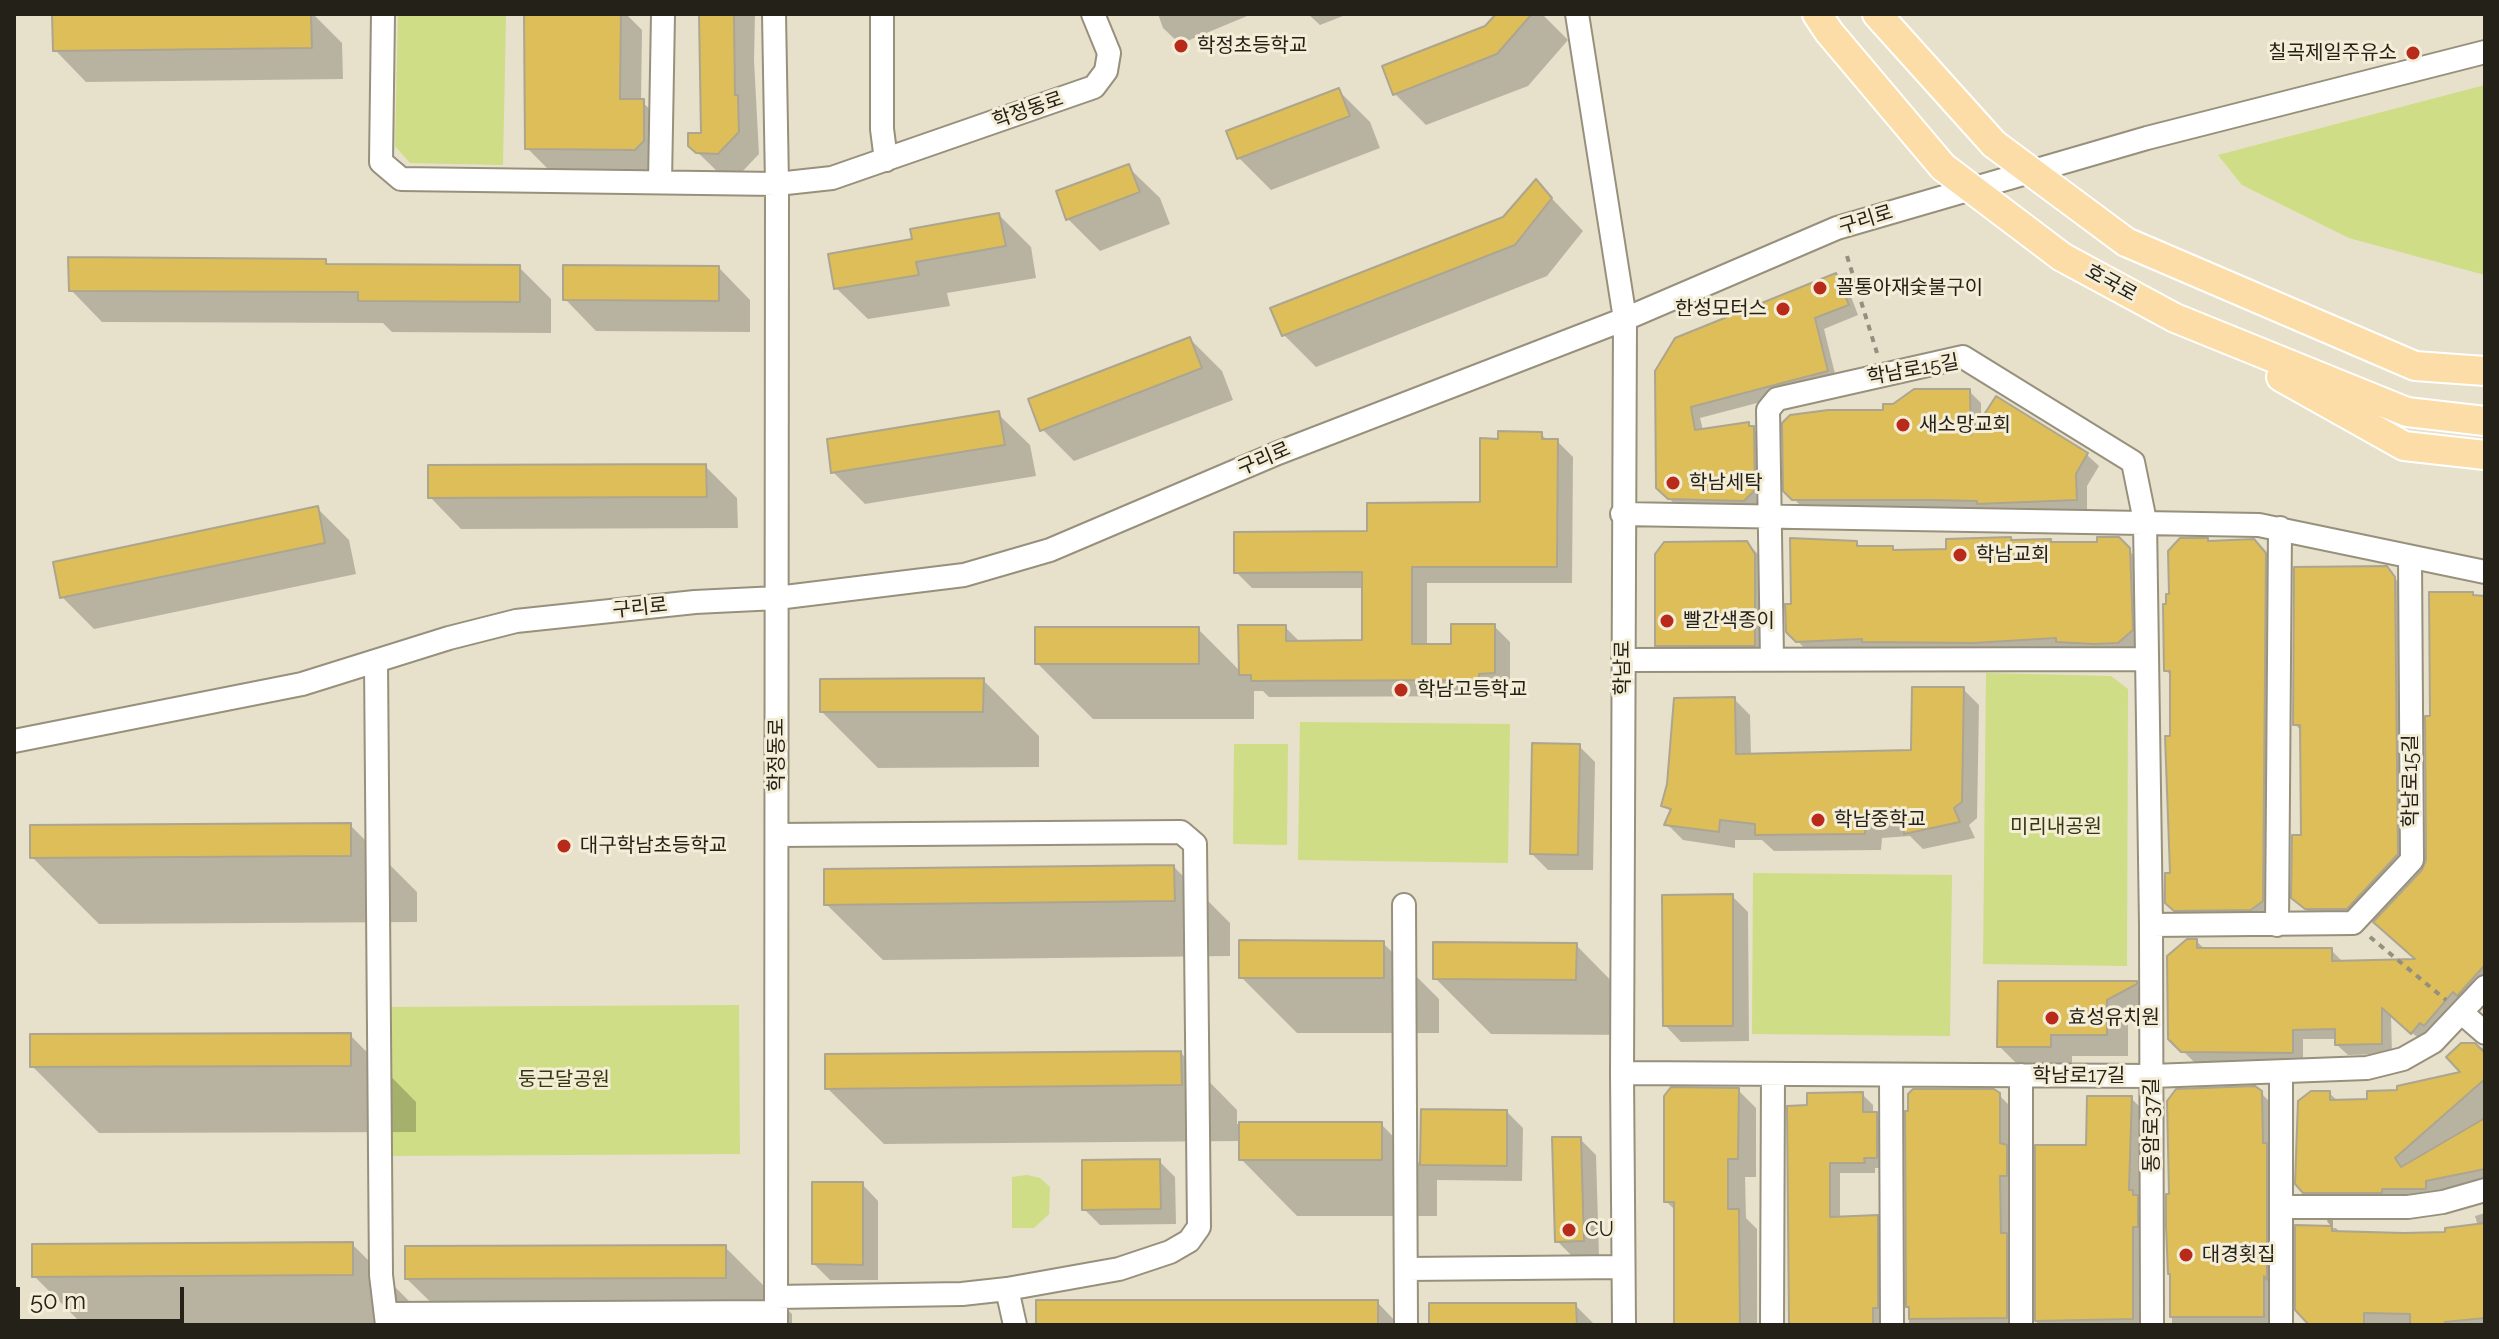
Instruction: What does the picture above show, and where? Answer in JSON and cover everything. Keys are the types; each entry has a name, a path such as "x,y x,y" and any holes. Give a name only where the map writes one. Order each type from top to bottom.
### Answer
{"main road":[{"name":"호국로","path":"1817,14 1943,167 2062,257 2175,318 2407,412 2485,421"},
{"path":"1877,14 1994,144 2126,242 2415,366 2485,371"},
{"path":"2175,318 2404,446 2485,455"}],"street":[{"path":"383,14 381,162 401,179 777,184"},
{"path":"660,182 663,14"},
{"name":"학정동로","path":"774,14 777,184 776,1311"},
{"path":"882,14 882,129 886,160"},
{"name":"학정동로","path":"777,184 832,178 1094,87 1106,71 1109,53 1093,14"},
{"name":"학남로","path":"1577,14 1625,319 1622,514 1624,1325"},
{"name":"구리로","path":"14,741 302,684 449,638 516,621 695,602 777,598 964,575 1050,550 1278,453 1625,319 1837,228 2147,138 2485,52"},
{"name":"학남로15길","path":"1772,659 1768,410 1777,399 1963,357 2133,462 2145,521"},
{"path":"1622,514 2259,525 2485,572"},
{"name":"동암로37길","path":"2145,521 2151,925 2152,1325"},
{"path":"2277,925 2280,528"},
{"name":"학남로15길","path":"2353,923 2412,860 2410,558"},
{"path":"1623,660 2146,659"},
{"path":"376,661 381,1275 387,1319 776,1311 962,1294 1119,1269 1170,1252 1189,1241 1199,1227 1195,844 1181,832 777,835"},
{"path":"1404,905 1406,1325"},
{"path":"2151,925 2353,923"},
{"name":"학남로17길","path":"1622,1073 2152,1076 2367,1068 2403,1059 2433,1042 2485,987"},
{"path":"2462,1013 2485,1033"},
{"path":"2281,1072 2281,1325"},
{"path":"1772,1325 1773,1074"},
{"path":"1891,1075 1892,1325"},
{"name":"학남로17길","path":"2021,1075 2021,1325"},
{"path":"2281,1207 2408,1207 2443,1202 2485,1190"},
{"path":"1406,1269 1623,1267"},
{"path":"1007,1289 1015,1325"}],"path":[{"path":"1847,256 1884,375"},
{"path":"2353,923 2462,1013"}],"green space":[{"path":"398,14 506,14 503,165 410,163 395,146"},
{"path":"2485,85 2485,275 2349,238 2242,185 2218,155"},
{"name":"미리내공원","path":"1986,673 2111,676 2128,689 2127,966 1983,964"},
{"path":"1300,722 1510,724 1508,863 1298,860"},
{"path":"1234,744 1288,744 1287,845 1233,844"},
{"path":"1753,873 1952,875 1950,1036 1752,1034"},
{"name":"둥근달공원","path":"739,1005 740,1154 389,1156 388,1007"},
{"path":"1027,1175 1040,1178 1050,1187 1049,1214 1034,1228 1012,1228 1012,1177"}],"building":[{"path":"52,14 311,14 312,48 53,51"},
{"path":"524,14 621,14 620,99 644,99 644,141 635,150 525,149"},
{"path":"699,14 734,14 735,95 738,95 739,132 718,154 696,153 688,146 688,133 701,133"},
{"path":"1496,14 1532,14 1497,54 1393,95 1382,66 1485,26"},
{"path":"1339,88 1350,116 1237,159 1226,131"},
{"path":"1129,164 1140,192 1066,220 1056,191"},
{"path":"1536,179 1552,198 1515,245 1282,336 1270,308 1503,217"},
{"path":"999,213 1006,246 916,262 919,275 834,289 828,254 912,239 910,229"},
{"path":"68,257 326,259 326,264 520,265 520,302 358,301 358,292 69,291"},
{"path":"563,265 719,266 719,301 563,300"},
{"path":"1836,273 1849,305 1815,318 1828,371 1691,407 1695,430 1749,422 1749,426 1754,426 1755,490 1744,501 1668,499 1656,488 1655,371 1675,338"},
{"path":"1190,337 1202,368 1040,431 1028,399"},
{"path":"1914,389 1970,389 1971,435 1996,396 2088,453 2076,474 2077,500 1977,504 1977,501 1932,500 1792,500 1783,491 1782,423 1790,415 1828,410 1883,410 1883,404 1893,404"},
{"path":"999,411 1005,445 831,473 827,439"},
{"path":"1498,431 1542,432 1542,439 1558,439 1557,567 1412,567 1412,644 1451,644 1451,624 1495,624 1495,673 1479,674 1479,680 1251,681 1251,675 1239,675 1238,625 1286,625 1286,641 1362,640 1362,572 1234,573 1234,532 1367,531 1367,503 1480,502 1480,438 1498,439"},
{"path":"706,464 707,497 428,498 428,465"},
{"path":"318,506 325,543 60,598 53,562"},
{"path":"2011,537 2011,540 2097,542 2097,537 2119,537 2130,548 2133,630 2118,643 2094,644 2056,642 2056,638 1974,643 1862,642 1862,639 1796,642 1786,632 1785,604 1791,604 1790,538 1857,541 1857,546 1893,546 1893,550 1946,549 1946,539"},
{"path":"2180,538 2208,538 2208,541 2254,539 2266,553 2263,901 2251,910 2174,911 2165,903 2165,873 2170,873 2165,736 2170,736 2170,671 2164,671 2163,604 2166,604 2166,594 2169,594 2168,551"},
{"path":"1747,541 1755,554 1755,646 1655,646 1655,554 1664,542"},
{"path":"2387,566 2395,577 2398,854 2347,909 2305,909 2291,898 2292,835 2301,835 2300,725 2293,725 2294,567"},
{"path":"2429,592 2473,592 2473,595 2485,596 2485,965 2457,996 2453,992 2424,1026 2420,1023 2411,1034 2382,1008 2382,1044 2335,1045 2335,1029 2293,1030 2293,1053 2181,1052 2168,1039 2167,956 2187,939 2197,939 2197,948 2332,948 2332,961 2415,959 2373,922 2422,870 2426,860 2425,716 2430,716"},
{"path":"1035,627 1199,627 1199,664 1035,664"},
{"path":"984,678 983,712 820,712 820,679"},
{"path":"1912,687 1964,687 1962,802 1954,808 1960,822 1904,834 1903,821 1866,822 1865,834 1755,835 1755,824 1720,820 1719,832 1664,825 1671,809 1661,806 1667,784 1674,698 1735,697 1736,754 1911,750"},
{"path":"1532,743 1580,744 1578,855 1530,854"},
{"path":"351,823 351,856 30,858 30,825"},
{"path":"1174,865 1175,901 824,905 824,869"},
{"path":"1733,894 1733,1026 1663,1026 1662,895"},
{"path":"1239,940 1384,941 1384,978 1239,978"},
{"path":"1433,942 1577,943 1576,980 1433,979"},
{"name":"효성유치원","path":"1998,981 2137,981 2137,984 2107,1000 2107,1035 2051,1035 2051,1047 1997,1047"},
{"path":"351,1033 351,1066 30,1067 30,1034"},
{"path":"2461,1043 2475,1043 2485,1053 2485,1079 2395,1158 2401,1167 2485,1118 2485,1169 2426,1181 2426,1189 2382,1189 2382,1193 2303,1193 2295,1184 2298,1101 2311,1091 2330,1091 2330,1100 2367,1099 2367,1091 2397,1090 2397,1086 2460,1072 2446,1057"},
{"path":"1181,1051 1182,1085 825,1089 825,1054"},
{"path":"2255,1086 2262,1091 2263,1143 2267,1143 2264,1317 2170,1317 2166,1227 2166,1194 2169,1194 2167,1101 2176,1089"},
{"path":"1671,1087 1739,1088 1738,1159 1728,1159 1728,1209 1739,1209 1740,1325 1674,1325 1674,1202 1664,1202 1664,1096"},
{"path":"1913,1089 1994,1089 2000,1093 2000,1143 2007,1145 2007,1176 2000,1176 2001,1233 2007,1233 2007,1318 1909,1319 1909,1307 1906,1307 1905,1111 1908,1111 1908,1094"},
{"path":"1863,1092 1863,1112 1877,1112 1877,1158 1864,1158 1865,1163 1830,1163 1830,1217 1878,1215 1878,1308 1873,1308 1873,1325 1789,1325 1787,1106 1807,1105 1807,1093"},
{"path":"2087,1096 2132,1096 2129,1190 2133,1190 2133,1195 2138,1195 2138,1227 2133,1227 2133,1319 2035,1321 2035,1145 2086,1145"},
{"path":"1421,1109 1507,1110 1507,1166 1420,1165"},
{"path":"1239,1122 1382,1122 1382,1160 1239,1160"},
{"path":"1552,1137 1581,1137 1584,1241 1555,1242"},
{"path":"1160,1159 1161,1209 1082,1210 1082,1160"},
{"path":"812,1182 863,1182 863,1265 812,1264"},
{"path":"2485,1223 2485,1318 2445,1322 2445,1325 2410,1325 2410,1314 2364,1313 2364,1325 2309,1325 2295,1310 2295,1225 2332,1226 2332,1231 2404,1233 2445,1232 2445,1228"},
{"path":"353,1242 353,1275 32,1277 32,1244"},
{"path":"726,1245 726,1278 405,1279 405,1246"},
{"path":"1036,1300 1378,1300 1378,1325 1036,1325"},
{"path":"1429,1303 1576,1303 1577,1325 1429,1325"}],"place":[{"name":"학정초등학교","path":"1181,46"},
{"name":"칠곡제일주유소","path":"2413,53"},
{"name":"꼴통아재숯불구이","path":"1820,288"},
{"name":"한성모터스","path":"1783,309"},
{"name":"새소망교회","path":"1903,425"},
{"name":"학남세탁","path":"1673,483"},
{"name":"학남교회","path":"1960,555"},
{"name":"빨간색종이","path":"1667,621"},
{"name":"학남고등학교","path":"1401,690"},
{"name":"학남중학교","path":"1818,820"},
{"name":"대구학남초등학교","path":"564,846"},
{"name":"효성유치원","path":"2052,1018"},
{"name":"CU","path":"1569,1230"},
{"name":"대경횟집","path":"2186,1255"}]}
